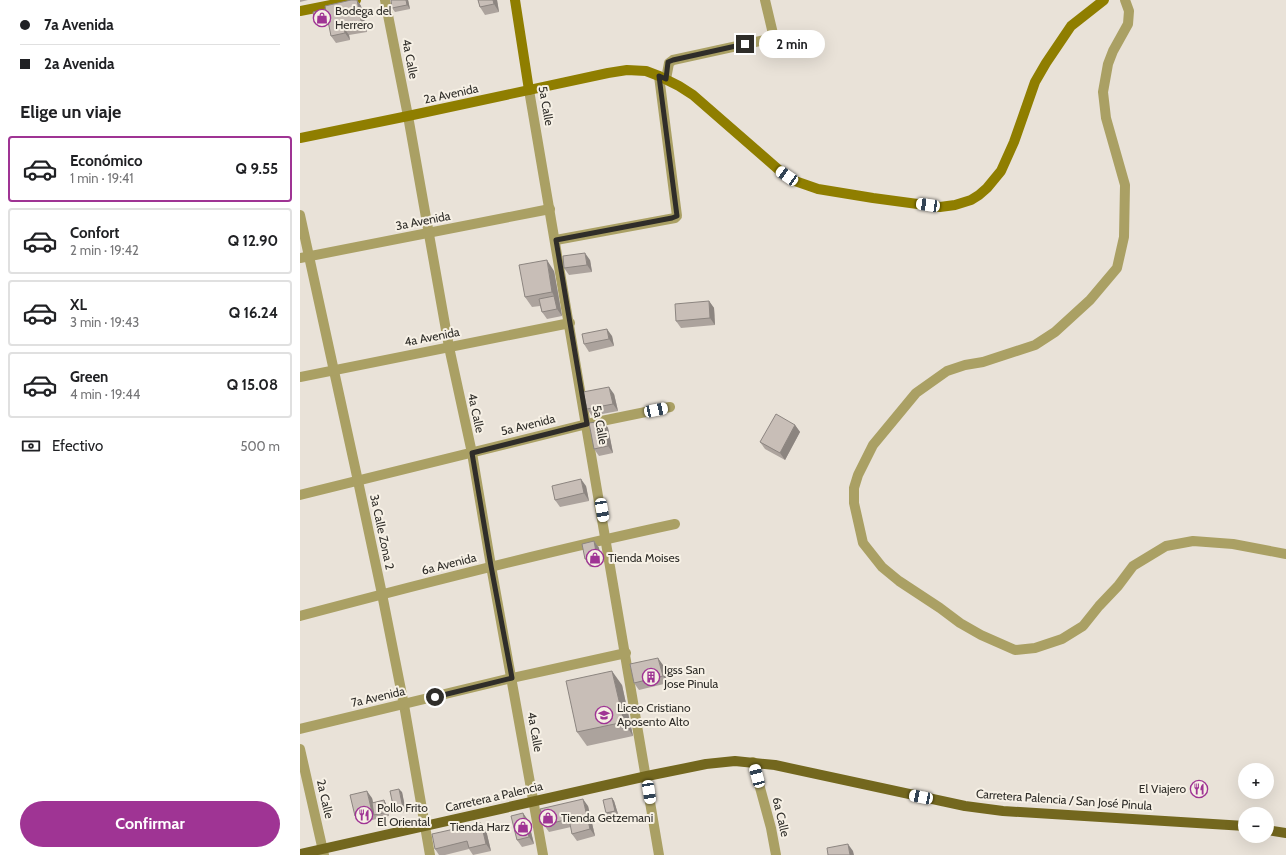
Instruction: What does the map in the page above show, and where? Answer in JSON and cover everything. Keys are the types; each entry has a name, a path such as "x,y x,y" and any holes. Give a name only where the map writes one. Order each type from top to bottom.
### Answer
{"main road":[{"name":"Carretera Palencia / San José Pinula","path":"647,776 706,764 735,761 753,762 775,765 965,806 1003,811 1238,826"},
{"name":"Carretera a Palencia","path":"300,854 323,852 424,826 647,776"},
{"path":"1274,831 1286,833"}],"street":[{"path":"300,11 356,0"},
{"name":"4a Calle","path":"385,0 408,116 449,347 472,453 543,855"},
{"name":"5a Calle","path":"515,0 529,90 556,240 660,855"},
{"path":"556,240 677,216 662,78 668,62 774,38 765,0"},
{"name":"2a Avenida","path":"300,138 608,73 627,70 646,71 693,95 779,170 795,181 818,189 873,198 940,207 955,205 971,200 979,195 1001,171 1014,142 1035,82 1046,63 1071,26 1104,0"},
{"path":"1125,0 1129,11 1128,24 1112,51 1108,64 1104,92 1106,118 1125,185 1124,237 1117,268 1090,300 1055,332 1035,345 982,362 947,371 916,393 873,445 858,475 854,488 854,503 863,543 882,567 899,581 960,623 981,635 1015,650 1035,648 1062,639 1083,626 1118,586 1133,566 1166,546 1193,541 1233,544 1286,554"},
{"name":"3a Avenida","path":"304,257 550,209"},
{"name":"3a Calle Zona 2","path":"300,215 304,257 333,370 382,594 404,705 430,855"},
{"name":"4a Avenida","path":"300,377 570,323"},
{"name":"5a Avenida","path":"300,495 587,424 670,407"},
{"name":"6a Avenida","path":"300,616 491,566 606,538 675,524"},
{"name":"7a Avenida","path":"300,729 512,678 626,653"},
{"name":"2a Calle","path":"300,749 323,852"},
{"name":"6a Calle","path":"753,762 771,828 776,855"}],"building":[{"path":"357,0 362,25 344,28 345,33 331,36 325,6"},
{"path":"391,0 406,0 407,5 392,8"},
{"path":"478,0 493,0 494,4 480,7"},
{"path":"325,9 328,21 315,23 313,12"},
{"path":"585,253 587,265 564,268 563,256"},
{"path":"547,260 552,292 525,297 519,265"},
{"path":"554,296 557,309 542,312 539,299"},
{"path":"709,301 710,318 676,321 675,304"},
{"path":"607,329 609,339 584,344 582,334"},
{"path":"609,387 613,404 587,409 583,392"},
{"path":"776,414 795,425 780,453 760,442"},
{"path":"603,421 608,446 594,449 589,423"},
{"path":"581,479 584,493 555,500 552,486"},
{"path":"594,541 597,557 585,559 582,544"},
{"path":"658,658 663,676 634,683 630,664"},
{"name":"Liceo Cristiano Aposento Alto","path":"612,671 624,722 577,732 566,681"},
{"path":"399,789 403,808 394,810 390,791"},
{"path":"367,791 372,812 355,816 350,795"},
{"path":"612,798 615,811 606,813 603,800"},
{"path":"583,799 590,829 572,834 569,819 544,825 540,809"},
{"path":"384,800 387,812 374,815 372,803"},
{"path":"523,813 529,837 517,840 511,816"},
{"path":"481,823 486,844 469,848 467,841 435,849 432,834"},
{"path":"848,844 850,855 828,855 827,848"}],"place":[{"name":"Bodega del Herrero","path":"322,18"},
{"name":"Tienda Moises","path":"595,558"},
{"name":"Igss San Jose Pinula","path":"651,677"},
{"name":"Liceo Cristiano Aposento Alto","path":"604,715"},
{"name":"El Viajero","path":"1199,789"},
{"name":"Pollo Frito El Oriental","path":"364,815"},
{"name":"Tienda Getzemani","path":"548,818"},
{"name":"Tienda Harz","path":"523,827"}],"route":[{"path":"435,697 512,678 472,453 587,424 556,240 675,218 677,216 659,76 666,79 668,62 673,60 745,44"}]}
